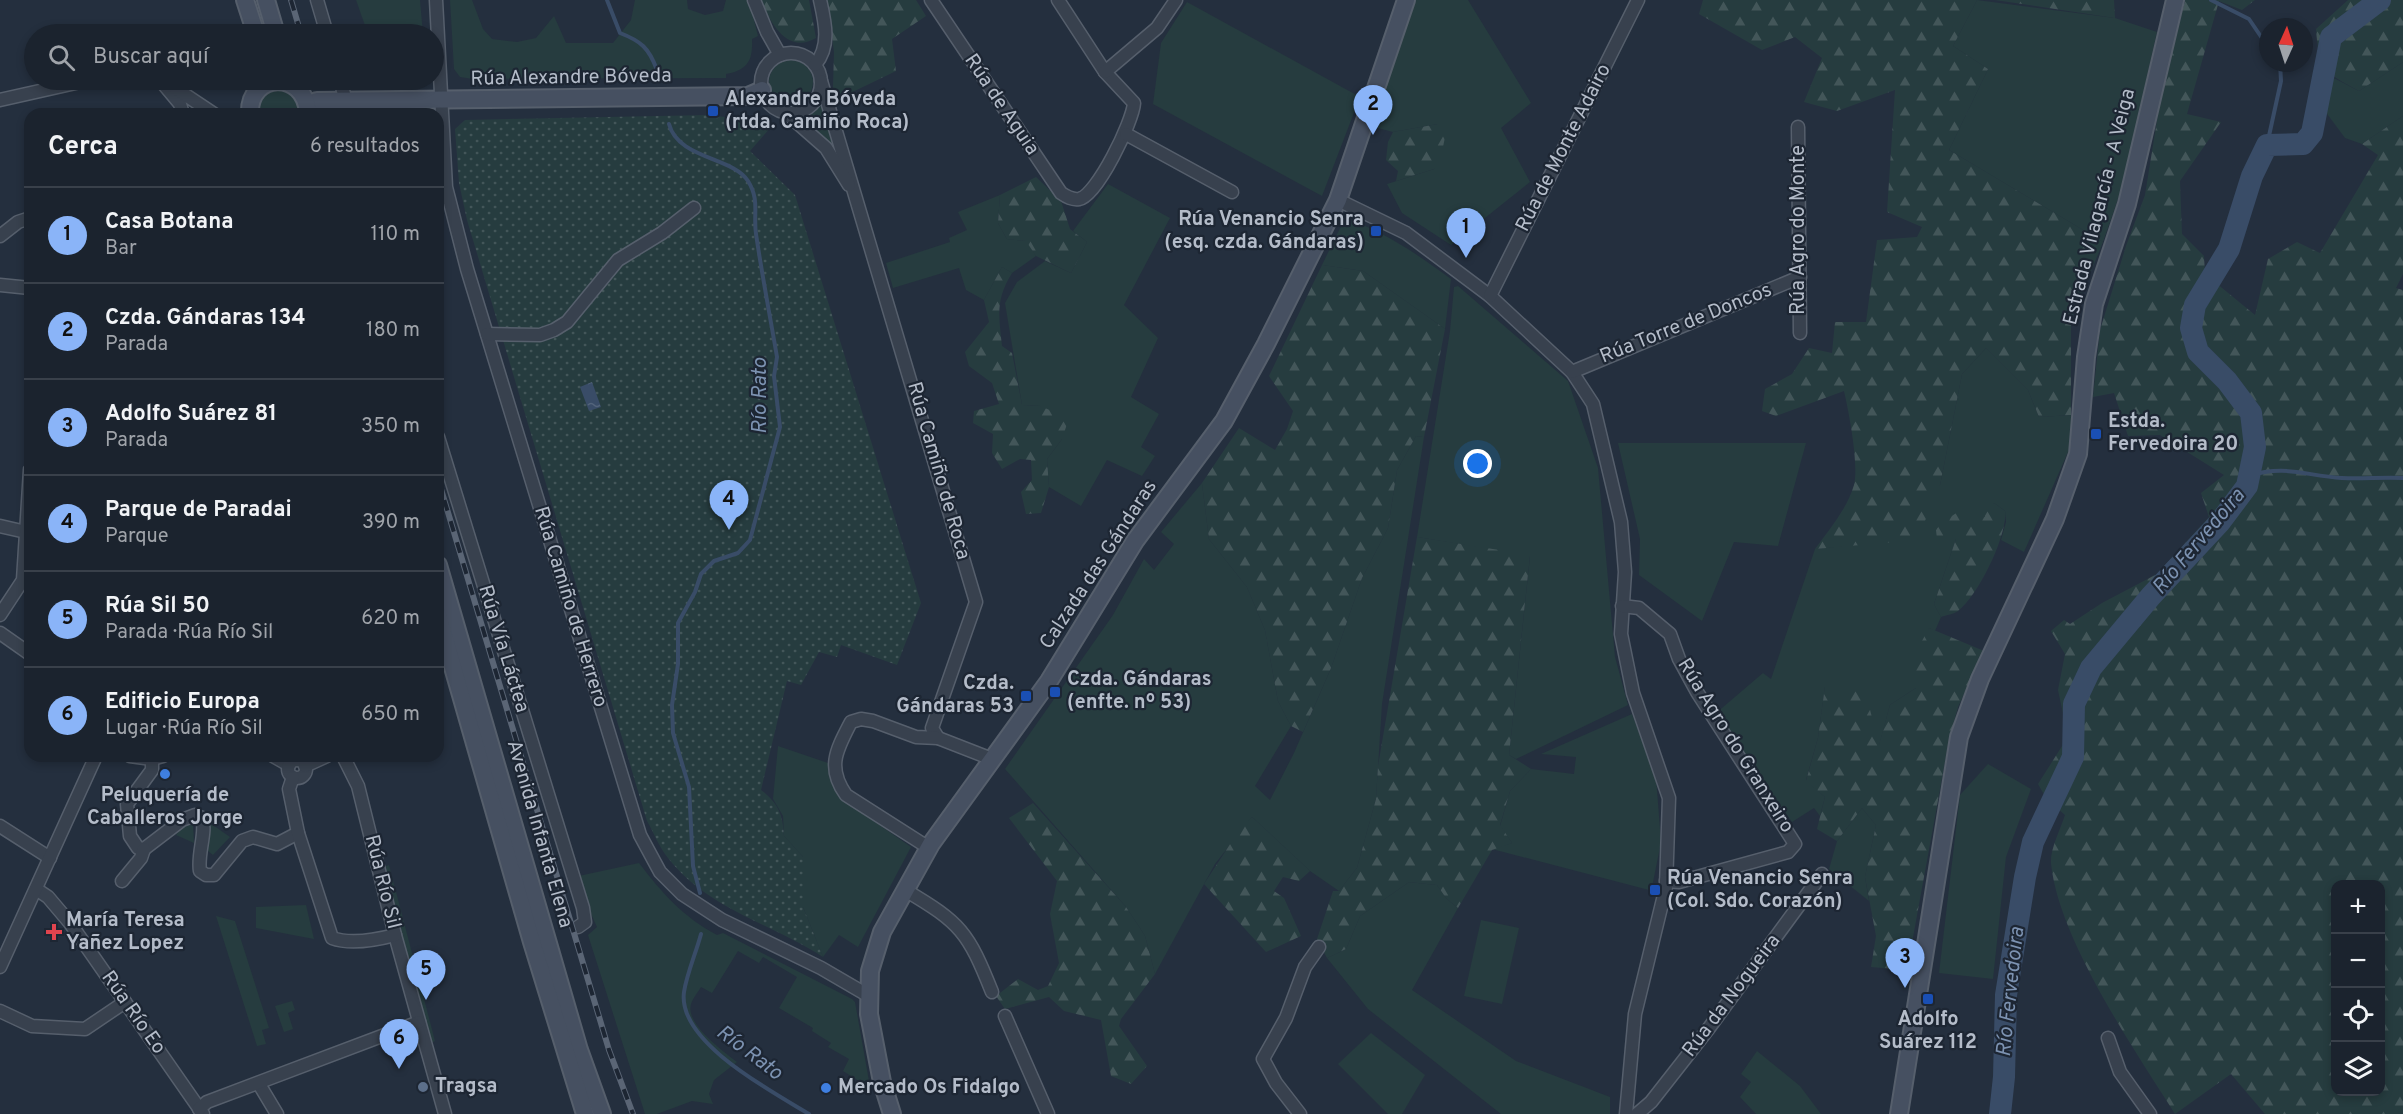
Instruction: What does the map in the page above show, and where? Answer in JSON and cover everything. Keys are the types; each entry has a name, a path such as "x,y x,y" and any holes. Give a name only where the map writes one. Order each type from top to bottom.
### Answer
{"main road":[{"path":"246,0 253,24"},
{"path":"266,0 273,24"},
{"name":"Calzada das Gándaras","path":"892,1114 882,1082 869,1014 870,971 882,932 929,848 1049,681 1135,541 1224,421 1266,344 1338,200 1406,0"},
{"name":"Estrada Vilagarcía - A Veiga","path":"1899,1114 1959,737 1969,704 2055,519 2078,454 2086,357 2094,304 2127,204 2175,0"},
{"path":"250,108 252,97 257,90"},
{"path":"300,90 308,108"},
{"name":"Rúa Alexandre Bóveda","path":"313,108 346,101 391,107 442,100 748,96 762,90"},
{"name":"Avenida Infanta Elena","path":"444,586 581,1058 602,1114"},
{"name":"Avenida Infanta Elena","path":"444,636 532,942 585,1114"}],"street":[{"path":"316,0 324,24"},
{"name":"Rúa Camiño de Herrero","path":"436,0 437,24"},
{"path":"754,0 766,32 780,55"},
{"path":"815,65 824,47 826,23 820,0"},
{"name":"Rúa de Aguia","path":"931,0 1061,193 1070,199 1087,196 1125,134"},
{"path":"1058,0 1105,72 1134,103 1133,114 1125,134 1232,192"},
{"path":"1105,72 1157,28 1176,0"},
{"name":"Rúa de Monte Adairo","path":"1490,296 1638,0"},
{"path":"799,54 815,65 821,81 821,90 811,106 794,113 785,112 769,103 762,90 762,78 766,67 780,55 799,54"},
{"name":"Rúa Camiño de Roca","path":"821,81 976,602 932,728 938,738"},
{"path":"0,100 44,90"},
{"path":"169,90 181,108"},
{"path":"177,90 205,108"},
{"path":"343,90 346,101"},
{"name":"Rúa Camiño de Herrero","path":"441,90 442,108"},
{"name":"Rúa Camiño de Roca","path":"785,112 826,148 858,201"},
{"name":"Rúa Agro do Monte","path":"1798,128 1800,333"},
{"name":"Rúa Camiño de Herrero","path":"444,163 446,187 487,334 640,836 660,872 682,894 722,920 869,996"},
{"path":"1338,200 1406,233 1490,296 1572,372 1593,405 1621,522 1624,572 1621,634 1633,693 1669,798 1666,881 1635,1014 1626,1114"},
{"path":"487,334 540,335 554,330 567,322 618,260 662,233 694,208"},
{"path":"0,236 24,220"},
{"name":"Rúa Torre de Doncos","path":"1572,372 1800,277"},
{"path":"0,285 24,287"},
{"name":"Rúa Vía Láctea","path":"444,456 583,908 585,921 578,927"},
{"path":"0,526 24,532"},
{"path":"0,615 23,580 24,564"},
{"name":"Rúa Agro do Granxeiro","path":"1622,606 1639,608 1670,634 1679,659 1697,692 1795,844 1788,852 1678,882 1666,881"},
{"path":"0,633 24,650"},
{"path":"929,848 846,795 836,782 834,765 839,747 851,722 861,719 873,721 916,737 938,738 992,759"},
{"path":"0,967 93,762"},
{"path":"144,849 138,848 130,836 127,804 153,770 155,762"},
{"path":"280,762 291,771 304,774 305,766 314,762"},
{"name":"Rúa Río Sil","path":"346,762 358,786 395,935 446,1114"},
{"path":"291,771 289,789 298,833 332,938 340,941 363,941 395,935"},
{"path":"122,881 141,858 144,849 182,820 195,815 202,819 204,825 199,847 200,871 206,875 213,874 242,841 253,837 277,844 298,833"},
{"path":"0,826 50,858"},
{"name":"Rúa da Nogueira","path":"1637,1114 1651,1102 1709,1028 1822,874"},
{"name":"Rúa Río Eo","path":"36,889 48,897 70,923 201,1112"},
{"path":"905,890 956,923 977,955 992,992"},
{"path":"1300,1114 1276,1083 1263,1059 1286,1018 1305,967 1319,947"},
{"path":"0,1011 32,1026 85,1029 125,1002"},
{"path":"1005,1016 1048,1114"},
{"path":"201,1112 207,1102 419,1022"},
{"path":"2108,1038 2120,1072 2150,1114"},
{"path":"259,1084 277,1114"}],"green space":[{"path":"356,0 420,0 422,24 364,24"},
{"path":"450,0 472,0 483,29 492,39 517,42 536,38 554,16 566,43 613,43 631,20 635,0 687,0 688,9 705,15 723,11 726,0 749,0 758,36 752,39 748,63 739,70 726,74 726,78 473,79 460,77 454,69"},
{"path":"761,0 809,0 816,38 806,42 788,39 781,34 769,18"},
{"path":"827,0 916,0 926,16 892,39 896,71 836,100 833,87 834,52"},
{"path":"1414,0 1468,0 1531,103 1501,128 1530,182 1451,245 1402,213 1387,184 1434,169 1438,124 1393,132 1370,126"},
{"path":"1703,0 1977,0 1953,46 1988,69 1949,150 2103,242 2071,320 2071,415 2039,417 2028,390 1986,348 1962,374 1940,485 1917,540 1815,549 1842,511 1854,485 1854,452 1844,391 1776,416 1762,411 1765,389 1792,374 1809,348 1832,353 1835,322 1866,322 1877,240 1917,237 1922,227 1887,212 1895,90 1837,111 1804,102 1822,58 1795,37 1762,50 1699,14"},
{"path":"1977,0 2115,18 2157,32 2123,185 2103,242 1949,150 1988,69 1953,46"},
{"path":"1995,0 2114,0 2115,18"},
{"path":"2185,0 2255,0 2242,10 2219,1 2187,114 2221,122 2180,181 2182,234 2204,256 2205,274 2255,315 2268,259 2297,242 2320,253 2378,155 2362,144 2403,116 2403,274 2396,288 2403,290 2403,1114 2265,1114 2231,1074 2175,1114 2100,992 2082,958 2057,893 2051,857 2065,815 2046,798 2038,784 2064,743 2064,718 2058,690 2065,654 2051,631 2064,620 2070,624 2102,603 2157,574 2209,517 2201,493 2224,475 2160,435 2128,436 2114,393 2093,397 2100,330 2126,246 2145,195 2159,108"},
{"path":"2348,0 2403,0 2403,62 2359,91 2331,74 2322,62 2317,43 2316,29"},
{"path":"1187,2 1360,97 1322,196 1153,104 1161,43"},
{"path":"791,60 806,67 813,82 806,97 791,104 776,97 769,82 776,67"},
{"path":"2403,62 2403,116 2362,144 2345,138 2322,107 2328,75 2359,91"},
{"path":"286,90 297,96 300,108 258,108 261,99 268,92"},
{"path":"825,103 842,158 802,121"},
{"path":"708,115 751,120 771,127 750,151 795,195 921,603 897,665 841,645 837,657 819,652 801,685 787,681 761,790 772,800 778,810 784,836 803,857 803,907 823,957 721,903 702,890 684,876 668,858 647,821 467,220 459,183 455,129 465,120"},
{"path":"1438,124 1445,137 1441,157 1434,169 1396,181 1398,171 1386,160 1388,142 1393,132"},
{"path":"1036,177 1061,201 1070,229 1087,242 1071,273 1036,256 1026,241 1007,239 998,223 1000,195"},
{"path":"1108,184 1170,218 1124,305 1158,338 1131,397 1159,414 1141,447 1155,456 1142,476 1107,460 1081,506 1049,487 1047,459 1062,439 1040,406 1022,405 1005,303 1017,282 1045,261 1071,273 1087,242 1073,231"},
{"path":"1000,195 998,223 1007,239 1027,241 1036,256 1012,273 1002,267 984,300 966,290 959,268 893,288 886,263 950,242 949,238 967,230 958,212"},
{"path":"1345,218 1400,244 1451,279 1445,329 1363,271 1322,265"},
{"path":"1322,265 1363,271 1445,329 1424,437 1416,436 1397,470 1388,528 1362,578 1331,668 1303,732 1291,726 1278,701 1265,630 1247,587 1209,539 1202,483 1239,428 1275,450 1287,429 1293,411 1269,376"},
{"path":"1002,267 1012,273 1003,292 999,308 1002,346 1012,353 1022,405 1040,406 1069,418 1062,439 1047,459 1049,487 1041,513 1026,514 1021,492 1032,480 1031,460 1020,459 1002,469 992,453 993,434 973,423 974,411 999,404 992,383 969,366 965,352 989,322 984,300"},
{"path":"1458,286 1568,381 1598,468 1615,657 1628,705 1516,759 1509,755 1530,556 1417,537 1450,331 1454,287"},
{"path":"1986,348 2028,390 2039,417 2071,415 2072,443 2024,552 2001,540 2006,522 2005,511 1994,503 1985,518 1956,539 1934,604 1941,617 1935,631 1929,628 1916,688 1890,705 1879,746 1825,687 1818,738 1806,780 1825,797 1820,816 1814,808 1792,822 1715,714 1763,673 1771,679 1815,549 1889,541 1940,485 1962,374"},
{"path":"1416,436 1424,437 1382,704 1376,799 1357,868 1339,891 1310,871 1252,817 1215,864 1155,974 1145,936 1126,907 1005,769 1113,615 1144,559 1154,570 1174,544 1161,532 1202,483 1209,539 1247,587 1265,630 1278,701 1291,726 1255,786 1270,800 1294,753 1331,668 1362,578 1388,528 1397,470"},
{"path":"1618,443 1806,443 1778,546 1734,542 1702,621 1639,575 1640,539"},
{"path":"1994,503 2005,511 2005,522 1997,549 1982,579 1966,603 1956,612 1941,617 1934,604 1956,539 1937,539 1936,530 1941,523 1964,508 1974,510 1985,517 1985,509"},
{"path":"1417,537 1530,555 1509,755 1531,769 1510,791 1500,825 1512,843 1492,850 1458,908 1446,898 1437,885 1409,882 1360,916 1346,949 1327,958 1317,939 1333,891 1339,891 1357,868 1376,799 1378,766"},
{"path":"1929,628 1984,651 1958,707 1949,740 1907,970 1871,967 1876,936 1865,877 1876,825 1862,808 1837,841 1817,829 1825,797 1806,781 1818,738 1825,686 1865,690 1879,745 1890,705 1916,688 1909,665"},
{"path":"1632,714 1656,777 1661,842 1652,887 1649,890 1492,849 1512,843 1500,826 1510,791 1531,769 1574,774 1576,757 1541,754"},
{"path":"778,746 831,764 845,801 911,847 858,947 839,935 823,957 803,907 803,857 784,836 783,816 773,799"},
{"path":"1988,764 2031,789 2006,857 1993,979 1939,973 1960,795"},
{"path":"1033,803 1126,907 1145,936 1155,974 1121,1019 1119,1026 1147,1066 1131,1084 1111,1076 1101,1020 1064,1011 1049,997 1005,1009 996,996 1018,979 1038,990 1048,986 1059,963 1050,914 1057,881 1009,818"},
{"path":"1862,808 1876,825 1865,877 1869,901 1829,869 1837,841"},
{"path":"1252,817 1310,871 1299,881 1283,877 1274,891 1284,898 1301,936 1266,952 1204,884 1240,829"},
{"path":"210,823 230,837 213,855 203,847"},
{"path":"193,824 194,843 176,835 184,825"},
{"path":"639,863 674,904 705,928 717,935 723,933 852,999 855,1002 869,1081 859,1081 843,1071 849,1059 828,1047 831,1043 812,1031 813,1028 779,1008 797,977 763,957 759,963 738,951 712,993 701,987 691,1004 691,1012 699,1028 737,1062 714,1080 709,1094 713,1104 692,1101 657,1114 645,1114 588,935 597,927 574,877"},
{"path":"389,865 435,1041 431,1043 384,867"},
{"path":"1409,882 1437,885 1446,898 1458,908 1412,990 1516,1061 1610,1097 1610,1114 1501,1114 1368,1009 1327,958 1346,949 1360,916"},
{"path":"306,905 314,939 256,928 256,907"},
{"path":"216,916 235,921 269,1028 262,1030 266,1044 257,1046"},
{"path":"1481,920 1519,928 1502,1004 1464,996"},
{"path":"292,1001 295,1010 288,1013 293,1029 284,1032 275,1006"},
{"path":"1371,1033 1425,1075 1402,1114 1388,1114 1338,1064"},
{"path":"1757,1051 1800,1086 1821,1114 1756,1114 1740,1097 1751,1082 1741,1074"}],"water":[{"path":"592,382 601,407 589,411 580,387"}],"waterway":[{"name":"Río Rato","path":"607,0 620,33 643,46 651,56 657,70"},
{"path":"2211,0 2249,19 2259,34"},
{"name":"Río Fervedoira","path":"2000,1114 2004,1077 2006,995 2025,877 2033,842 2073,757 2074,704 2091,668 2151,596 2220,522 2247,486 2255,447 2251,413 2227,381 2198,352 2191,328 2195,305 2229,249 2252,176 2267,145 2303,144 2312,133 2331,37 2380,0"},
{"path":"2267,145 2281,81 2280,72"},
{"name":"Río Rato","path":"669,124 674,136 683,144 741,173 752,188 755,201 756,234 777,357 774,376 780,427 750,540 738,553 714,561 701,574 695,592 678,623 678,664 672,705 673,733 689,787 693,866 700,893"},
{"path":"2249,476 2285,471 2342,478 2403,478"},
{"name":"Río Rato","path":"701,934 684,992 686,1011 696,1029 730,1064 809,1114"}],"railway":[{"path":"291,0 298,24"},
{"path":"444,499 609,1050 633,1114"}],"place":[{"name":"Alexandre Bóveda (rtda. Camiño Roca)","path":"713,111"},
{"name":"Czda. Gándaras 134","path":"1373,135"},
{"name":"Rúa Venancio Senra (esq. czda. Gándaras)","path":"1376,231"},
{"name":"Casa Botana","path":"1466,258"},
{"name":"Estda. Fervedoira 20","path":"2096,434"},
{"name":"Parque de Paradai","path":"729,530"},
{"name":"Czda. Gándaras (enfte. nº 53)","path":"1055,692"},
{"name":"Czda. Gándaras 53","path":"1026,696"},
{"name":"Peluquería de Caballeros Jorge","path":"165,774"},
{"name":"Rúa Venancio Senra (Col. Sdo. Corazón)","path":"1655,890"},
{"name":"María Teresa Yañez Lopez","path":"54,932"},
{"name":"Adolfo Suárez 81","path":"1905,988"},
{"name":"Adolfo Suárez 112","path":"1928,999"},
{"name":"Rúa Sil 50","path":"426,1000"},
{"name":"Edificio Europa","path":"399,1069"},
{"name":"Tragsa","path":"423,1087"},
{"name":"Mercado Os Fidalgo","path":"826,1088"}]}
